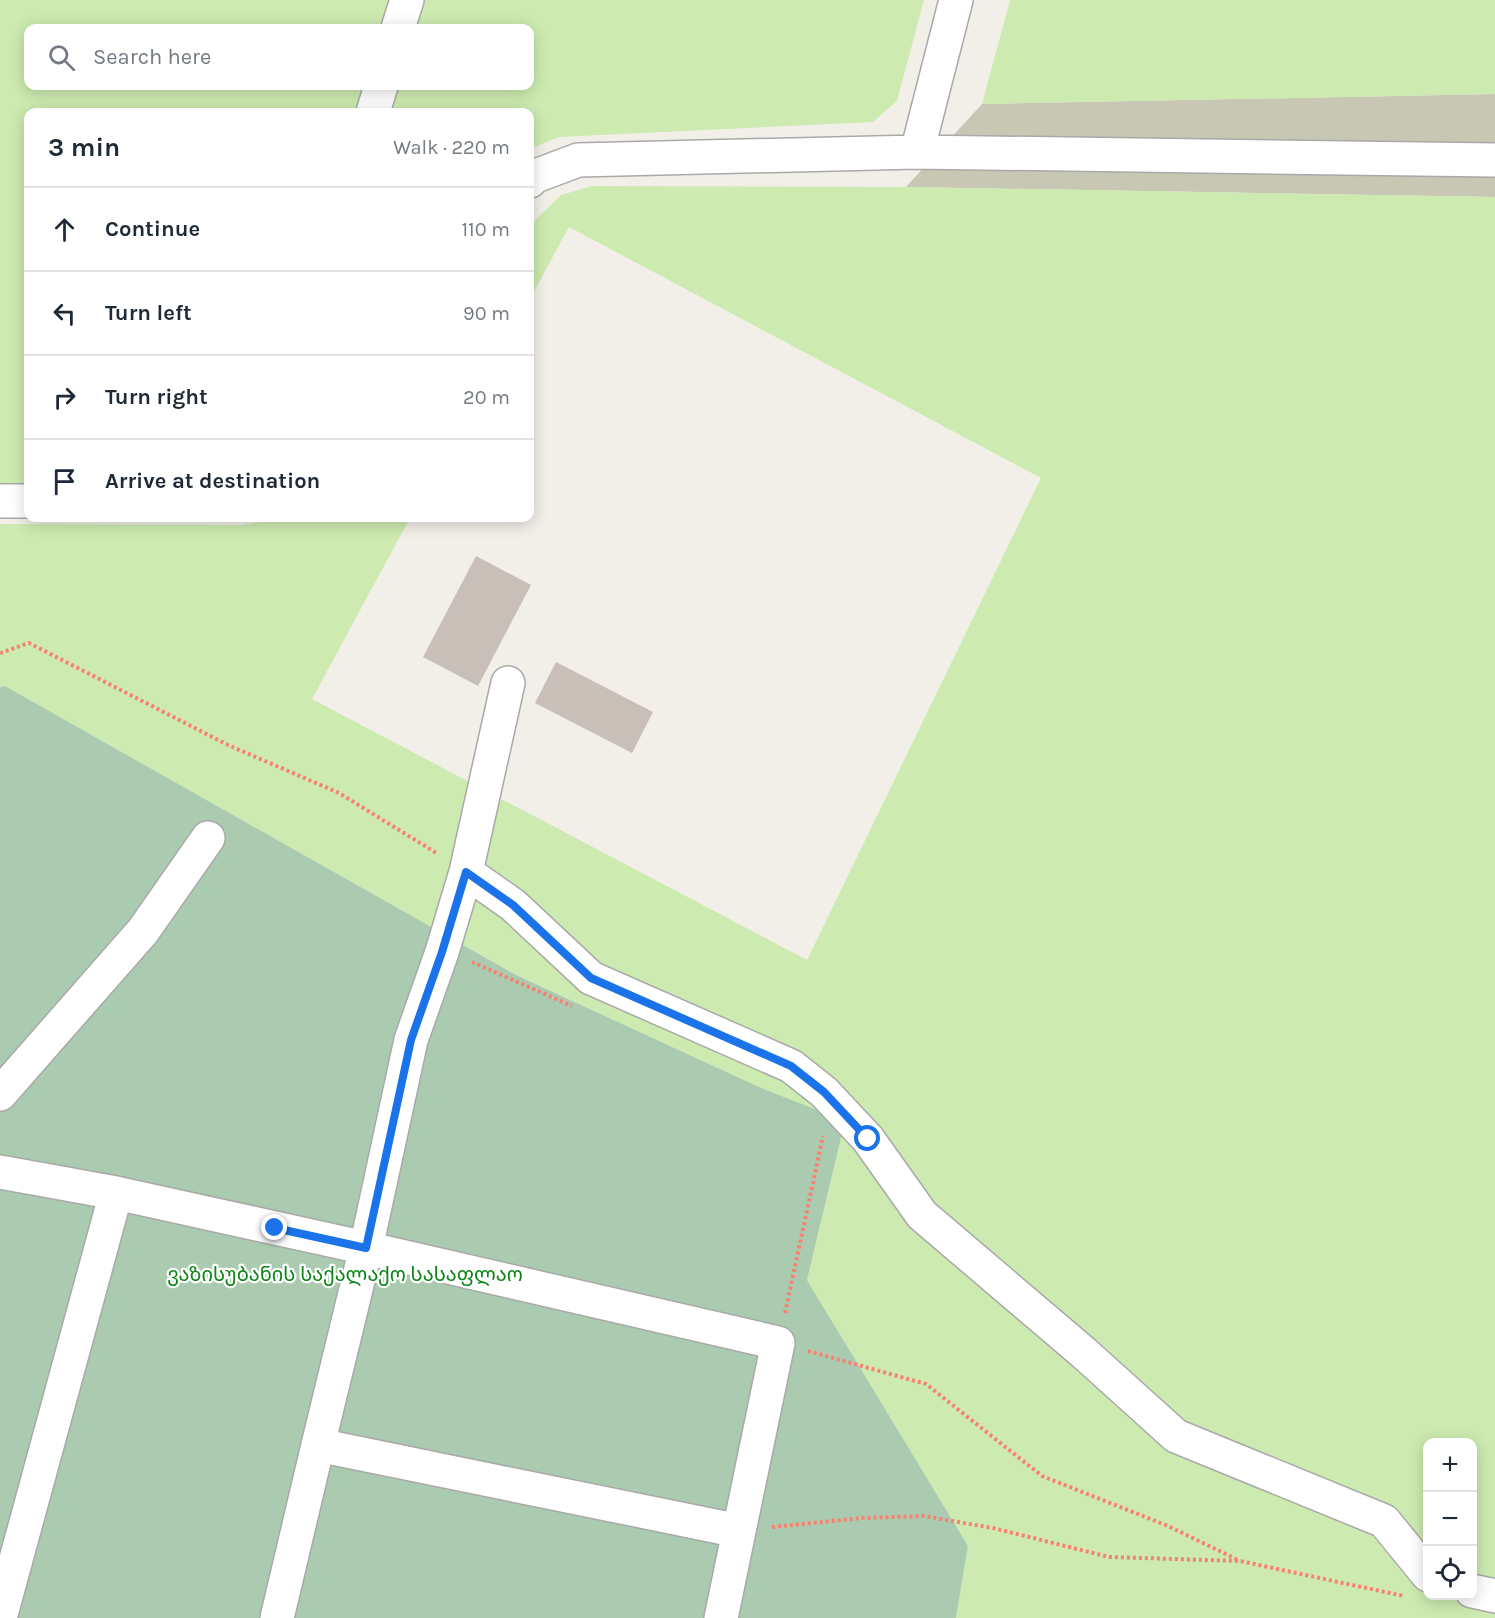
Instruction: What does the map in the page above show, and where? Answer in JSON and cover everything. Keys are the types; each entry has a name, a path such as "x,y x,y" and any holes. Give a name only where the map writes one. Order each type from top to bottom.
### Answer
{"street":[{"path":"399,24 407,0"},
{"path":"917,152 956,0"},
{"path":"374,108 380,90"},
{"path":"534,177 578,160 917,152 1495,160"},
{"path":"0,501 24,501"},
{"path":"277,1618 366,1248 411,1040 442,952 466,872 508,683"},
{"path":"0,1094 143,931 208,838"},
{"path":"466,872 513,905 591,978 791,1066 824,1092 868,1139 922,1215 1084,1353 1176,1436 1384,1521 1421,1587"},
{"path":"0,1172 116,1192 778,1343 721,1618"},
{"path":"0,1618 116,1192"},
{"path":"318,1445 739,1531"},
{"path":"1477,1592 1495,1596"}],"path":[{"path":"0,653 29,643 228,745 339,793 466,872"},
{"path":"442,952 464,958 574,1007"},
{"path":"824,1133 778,1343 926,1384 1042,1476 1168,1526 1239,1561"},
{"path":"739,1531 862,1518 923,1516 993,1528 1109,1557 1239,1561 1421,1587"}],"shaded area":[{"path":"1495,94 1495,197 906,187 982,104"}],"green space":[{"path":"0,0 388,0 381,24 24,24 24,90 362,90 356,108 24,108 24,485 0,486"},
{"path":"423,0 924,0 897,101 873,122 559,137 534,147 534,108 391,108 397,90 534,90 534,24 416,24"},
{"path":"1010,0 1495,0 1495,94 982,104"},
{"path":"592,186 906,187 1495,197 1495,1618 956,1618 968,1546 807,1280 845,1121 759,1087 516,975 5,686 0,687 0,524 240,525 262,522 408,522 312,699 807,960 1041,478 569,227 534,292 534,222 561,195"},
{"name":"ვაზისუბანის საქალაქო სასაფლაო","path":"5,686 516,975 759,1087 845,1121 807,1280 968,1546 956,1618 0,1618 0,687"}],"building":[{"path":"476,556 531,585 478,686 423,657"},
{"path":"556,662 653,712 632,753 535,703"}],"route":[{"path":"275,1228 366,1248 411,1040 442,952 466,872 513,905 591,978 791,1066 824,1092 868,1139"}]}
